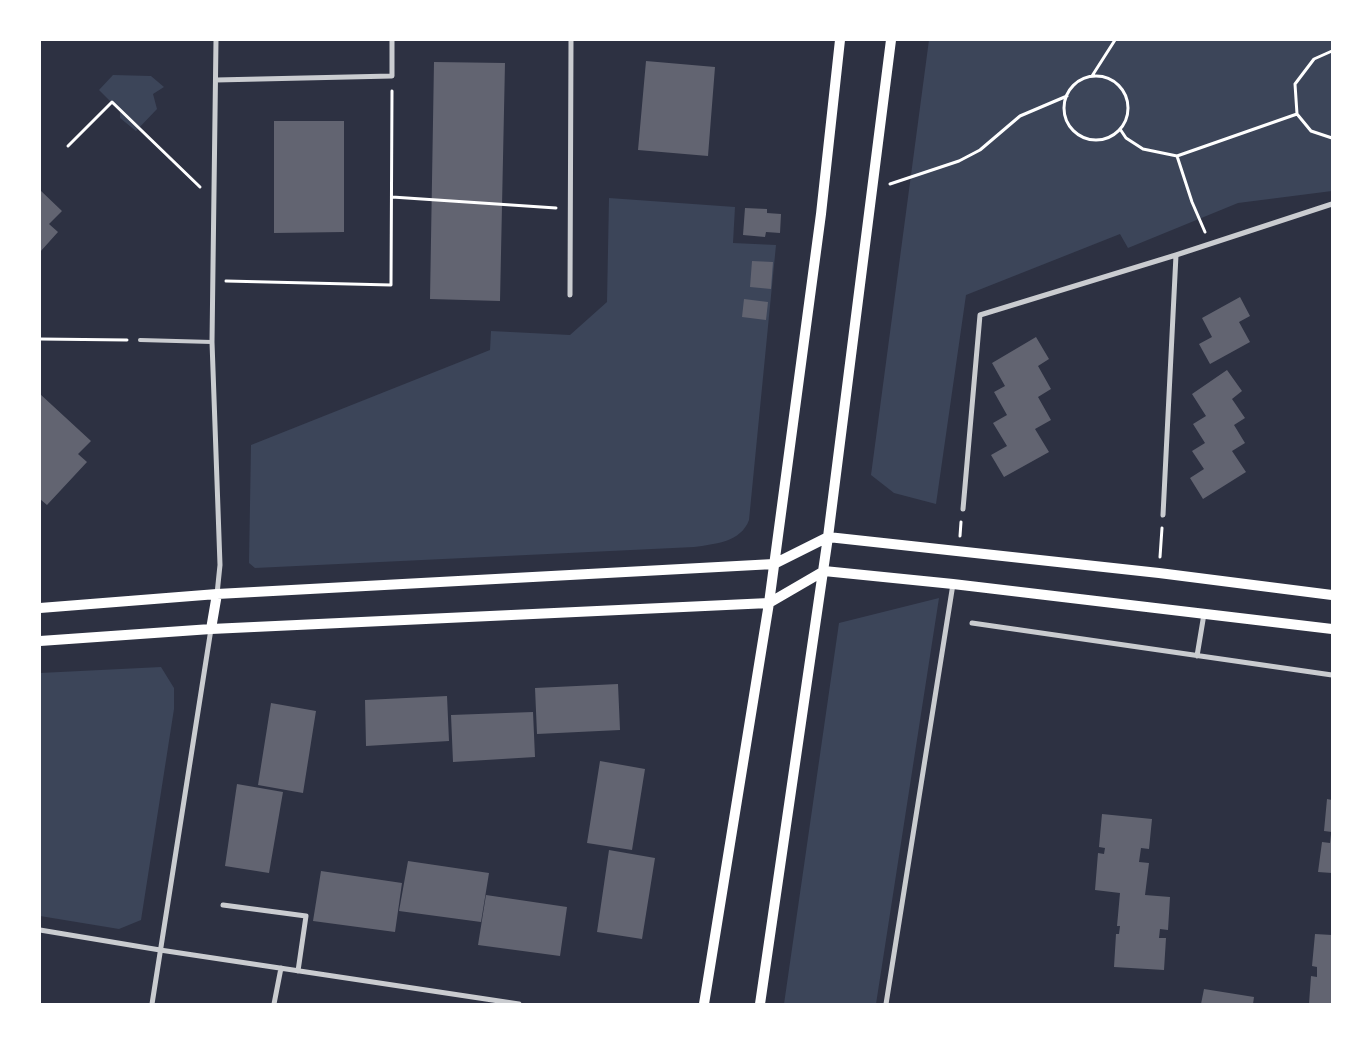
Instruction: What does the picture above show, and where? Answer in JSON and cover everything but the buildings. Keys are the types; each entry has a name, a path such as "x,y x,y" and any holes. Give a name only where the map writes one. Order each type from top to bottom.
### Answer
{"main road":[{"path":"704,1004 769,604 821,214 840,40"},
{"path":"760,1004 824,571 891,40"},
{"path":"40,608 217,594 774,564 828,537 1159,573 1332,595"},
{"path":"40,641 211,629 769,604 824,571 953,584 1332,630"},
{"path":"211,629 217,594"}],"street":[{"path":"216,40 212,342 220,565 217,594"},
{"path":"216,80 392,76 392,40"},
{"path":"570,295 571,40"},
{"path":"963,509 980,315 1176,255 1332,204"},
{"path":"1163,515 1176,255"},
{"path":"886,1004 953,584"},
{"path":"1197,656 1204,614"},
{"path":"972,623 1332,675"},
{"path":"152,1004 211,629"},
{"path":"223,905 306,916 298,971"},
{"path":"40,930 519,1004"},
{"path":"274,1004 281,968"}],"lane":[{"path":"140,340 212,342"}],"path":[{"path":"1092,76 1115,40"},
{"path":"1332,51 1314,59 1295,84 1297,114 1311,131 1332,138"},
{"path":"213,280 391,285 392,76"},
{"path":"1092,76 1102,76 1111,79 1125,92 1128,102 1126,121 1111,136 1101,139 1090,139 1080,135 1071,128 1066,118 1064,107 1067,96 1077,83 1092,76"},
{"path":"873,189 959,161 980,150 1020,116 1067,96"},
{"path":"68,146 112,102 215,201"},
{"path":"1120,129 1126,138 1143,149 1177,156 1297,114"},
{"path":"1177,156 1192,202 1210,244"},
{"path":"392,197 571,209"},
{"path":"40,339 140,340"},
{"path":"959,552 963,509"},
{"path":"1159,573 1163,515"}],"shaded area":[{"path":"929,40 1332,40 1332,191 1238,203 1128,248 1120,234 966,295 936,504 894,493 871,475"},
{"path":"113,75 151,76 164,87 153,94 157,109 136,131 120,118 120,111 99,90"},
{"path":"609,198 735,207 733,243 776,245 749,520 740,533 726,541 694,547 255,568 249,563 251,445 490,350 491,331 570,335 607,302"},
{"path":"939,598 876,1004 784,1004 839,623"},
{"path":"161,667 174,688 174,709 141,920 119,929 40,916 40,673"}]}
